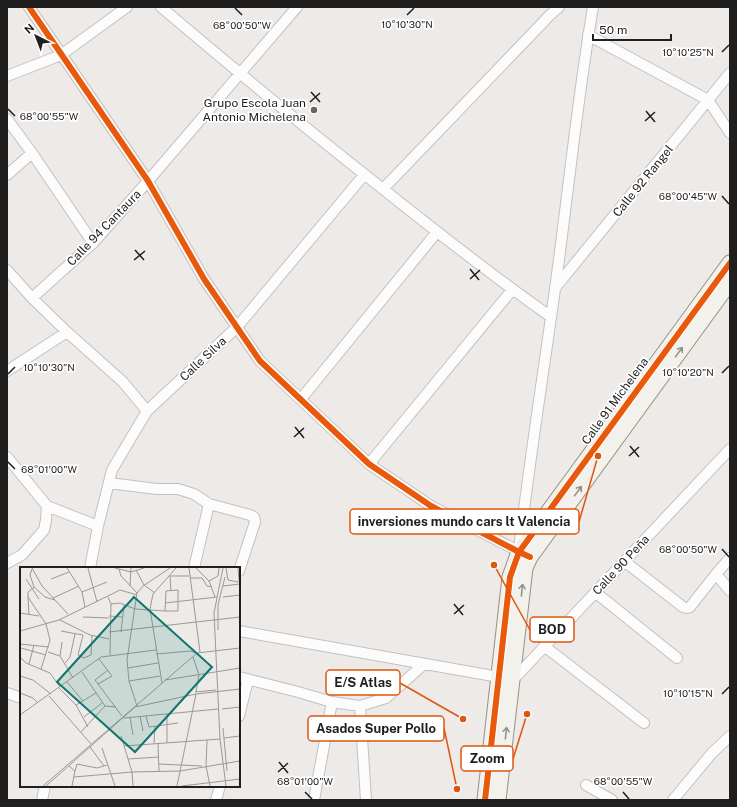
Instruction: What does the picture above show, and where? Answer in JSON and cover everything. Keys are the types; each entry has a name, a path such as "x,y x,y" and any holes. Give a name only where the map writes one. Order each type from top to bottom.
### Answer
{"street":[{"path":"29,7 148,181 204,279 260,361 369,464 431,506 524,554"},
{"path":"7,76 61,55 127,7"},
{"path":"161,7 239,74 364,174 512,290 551,317"},
{"name":"Calle 94 Cantaura","path":"32,298 93,243 297,7"},
{"path":"383,189 559,7"},
{"path":"485,800 524,568 526,488 593,7"},
{"path":"588,35 708,100 730,133"},
{"name":"Calle 92 Rangel","path":"555,288 730,73"},
{"path":"7,119 93,243"},
{"path":"7,175 32,153"},
{"name":"Calle Silva","path":"90,567 98,526 112,470 147,411 237,327 364,174"},
{"path":"301,399 437,232"},
{"name":"Calle 91 Michelena","path":"524,554 730,263"},
{"path":"7,270 32,298 122,382 147,411"},
{"name":"Calle 91 Michelena","path":"524,554 730,282"},
{"path":"369,464 512,290"},
{"path":"7,371 67,332"},
{"name":"Calle 90 Peña","path":"506,679 544,646 624,561 728,455"},
{"path":"7,457 47,506 98,526"},
{"path":"109,484 157,489 178,489 194,494 209,504 254,517 255,522 240,568"},
{"path":"194,567 209,504"},
{"path":"7,563 22,555 44,530 47,506"},
{"path":"624,561 683,607 687,608 690,607 730,558"},
{"path":"716,574 730,591"},
{"path":"595,592 677,658"},
{"path":"240,631 506,679"},
{"path":"544,646 644,723"},
{"path":"240,708 244,678 332,702 360,706 386,698 424,664"},
{"path":"498,800 506,679"},
{"path":"7,693 20,698"},
{"path":"314,800 332,702"},
{"path":"360,706 366,800"},
{"path":"673,800 712,753 730,736"},
{"path":"586,785 612,800"},
{"path":"42,800 45,787"},
{"path":"216,800 220,787"}],"cycle path":[{"path":"29,7 148,181 204,279 260,361 369,464 431,506 530,557"},
{"path":"485,800 510,577 519,552 730,263"}],"place":[{"name":"Grupo Escola Juan Antonio Michelena","path":"314,110"},
{"name":"inversiones mundo cars lt Valencia","path":"598,456"},
{"name":"BOD","path":"494,565"},
{"name":"Zoom","path":"527,714"},
{"name":"E/S Atlas","path":"463,719"},
{"name":"Asados Super Pollo","path":"457,789"}]}
